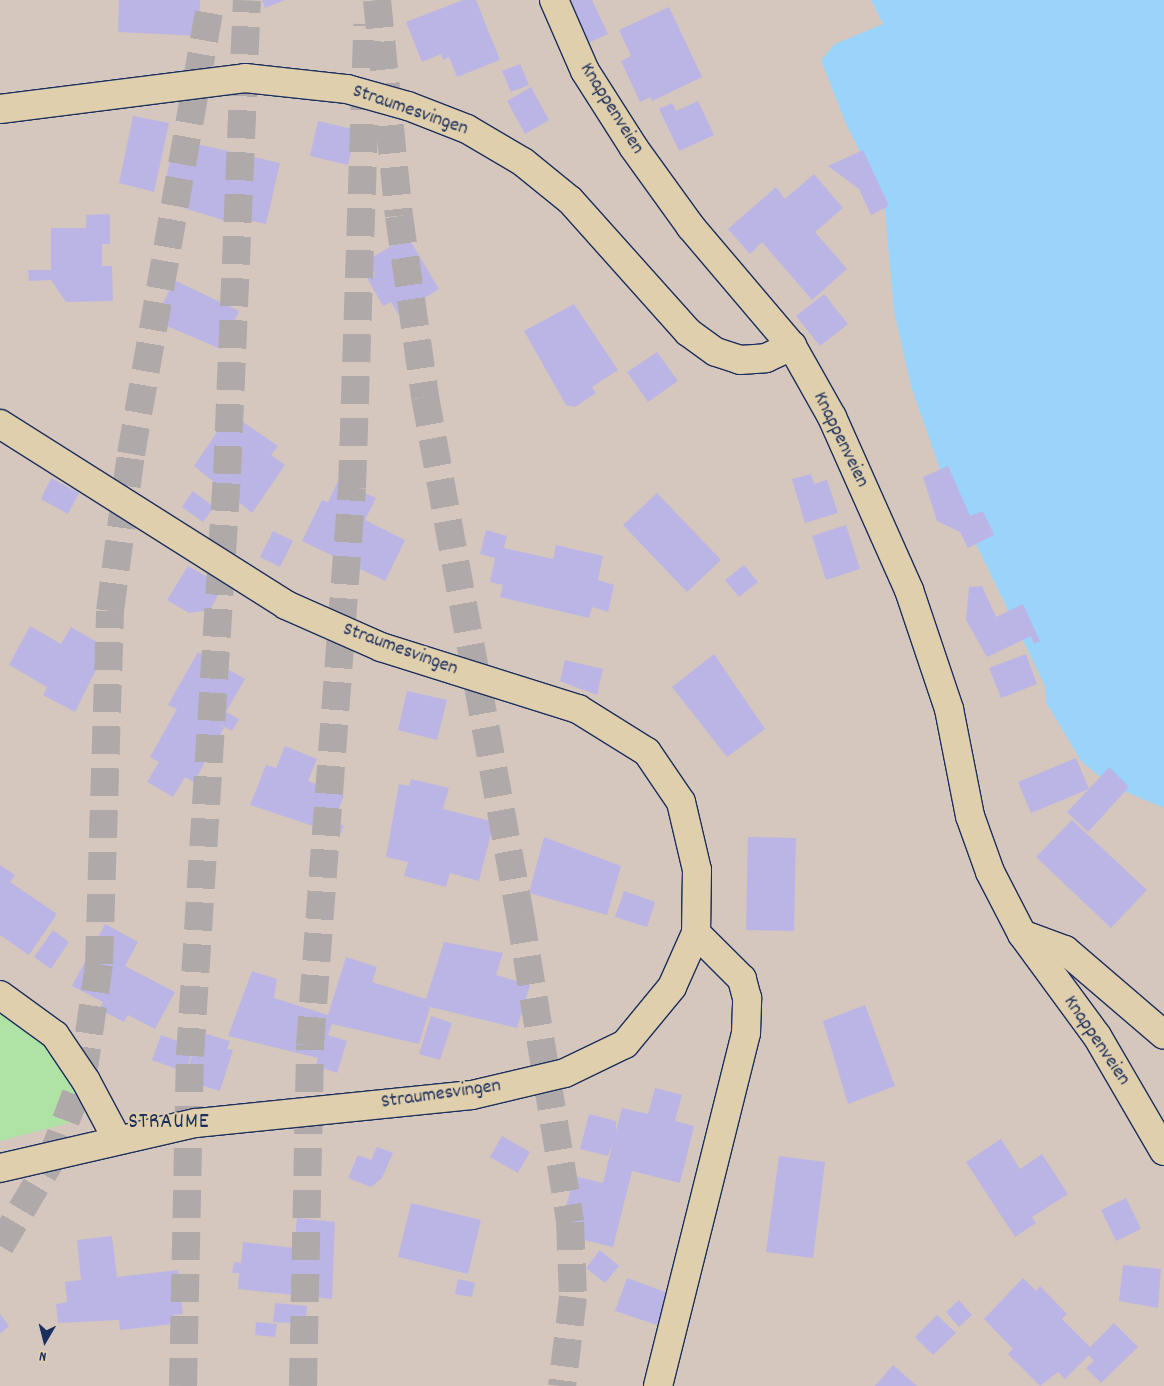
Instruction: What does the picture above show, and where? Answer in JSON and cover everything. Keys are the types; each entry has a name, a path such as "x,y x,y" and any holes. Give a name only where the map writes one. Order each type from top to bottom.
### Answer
{"street":[{"name":"Knappenveien","path":"554,0 585,71 634,148 691,228 792,346 832,417 909,590 949,709 970,816 990,872 1022,934 1097,1036 1164,1151"},
{"name":"Straumesvingen","path":"0,109 245,78 347,89 408,106 467,128 523,162 570,200 688,332 716,352 740,360 766,358 792,346"},
{"name":"Straumesvingen","path":"0,424 286,605 381,647 578,709 647,752 681,802 698,870 696,932 672,987 625,1044 565,1073 472,1095 196,1123 117,1139 0,1168"},
{"path":"658,1386 746,1034 747,998 742,979 696,932"},
{"name":"Knappenveien","path":"1022,934 1065,950 1164,1035"},
{"path":"0,995 55,1035 86,1081 117,1139"}],"green space":[{"path":"0,1005 34,1029 64,1069 84,1100 76,1121 0,1141"}],"water":[{"path":"871,0 1164,0 1164,808 1110,785 1081,761 1046,702 1045,686 941,472 911,386 894,311 884,199 846,124 821,60 835,44 883,24"}],"building":[{"path":"119,0 200,0 199,36 118,32"},
{"path":"262,0 285,0 265,8"},
{"path":"463,0 476,0 500,60 457,77 449,57 443,60 441,54 422,62 406,22"},
{"path":"567,0 592,0 608,34 588,43"},
{"path":"669,7 702,77 652,101 650,97 640,102 621,61 631,56 619,30"},
{"path":"520,64 529,85 511,92 502,71"},
{"path":"531,87 549,120 525,134 507,101"},
{"path":"698,101 714,135 679,151 659,109 672,103 676,111"},
{"path":"133,116 169,123 154,192 119,183"},
{"path":"318,121 356,130 348,165 310,156"},
{"path":"175,139 280,163 266,224 227,215 226,221 161,201"},
{"path":"863,150 889,206 871,215 859,189 828,166"},
{"path":"814,174 843,208 815,232 847,269 812,300 762,242 750,254 728,229 776,187 785,199"},
{"path":"110,214 110,244 102,244 102,266 112,266 113,301 66,302 51,280 29,281 28,270 51,270 51,228 86,228 86,215"},
{"path":"408,237 439,289 398,314 391,302 383,306 367,278 375,274 367,260"},
{"path":"174,280 239,311 221,349 155,321"},
{"path":"824,294 848,324 820,346 796,316"},
{"path":"574,304 618,370 592,387 596,393 575,407 566,405 524,331"},
{"path":"657,352 678,381 648,402 627,372"},
{"path":"230,413 278,446 271,455 285,465 252,513 194,466"},
{"path":"948,466 970,516 983,511 994,535 968,548 960,532 937,521 923,477"},
{"path":"811,474 814,484 827,480 838,513 805,523 792,479"},
{"path":"51,478 79,493 68,514 41,499"},
{"path":"338,481 376,498 365,520 405,540 385,581 302,541 322,500 328,502"},
{"path":"193,491 214,507 203,522 182,507"},
{"path":"657,493 721,560 687,592 623,525"},
{"path":"846,525 860,569 826,580 812,536"},
{"path":"486,530 507,536 504,548 553,559 556,545 603,556 598,580 614,585 608,612 592,607 589,618 500,597 503,585 490,582 495,558 480,554"},
{"path":"273,531 293,541 280,567 260,557"},
{"path":"744,565 758,582 739,597 725,580"},
{"path":"188,566 223,586 210,610 189,613 167,600"},
{"path":"982,586 996,617 1023,604 1040,641 1034,644 1031,636 987,657 966,620 969,587"},
{"path":"30,626 61,644 71,627 107,648 75,712 43,695 47,687 9,665"},
{"path":"198,652 245,679 226,712 239,719 232,731 219,724 224,728 194,782 185,777 173,797 147,782 159,762 150,757 177,709 168,705"},
{"path":"714,654 765,729 727,757 672,687"},
{"path":"1026,654 1037,684 1001,698 989,668"},
{"path":"565,660 603,669 597,695 560,681"},
{"path":"407,691 447,700 437,740 398,730"},
{"path":"285,746 317,759 308,781 344,796 333,822 344,826 340,835 250,805 266,765 276,768"},
{"path":"1076,758 1089,789 1031,813 1018,782"},
{"path":"1109,767 1129,787 1088,832 1067,812"},
{"path":"411,779 449,788 443,809 494,822 479,881 450,873 446,887 404,876 408,862 386,857 399,784 409,786"},
{"path":"1072,820 1147,890 1111,928 1036,857"},
{"path":"544,837 621,866 607,915 529,893"},
{"path":"748,837 796,838 794,931 746,930"},
{"path":"0,865 15,875 10,882 57,914 29,955 0,935"},
{"path":"624,891 655,902 647,927 615,917"},
{"path":"105,924 138,942 125,966 175,992 155,1029 128,1015 124,1022 99,1009 103,1002 72,986"},
{"path":"53,930 69,942 51,969 34,957"},
{"path":"444,942 503,953 496,975 530,985 517,1028 430,1007 419,1044 332,1024 328,1035 347,1041 337,1073 316,1066 318,1058 228,1036 252,971 277,979 274,998 328,1015 346,957 377,967 372,982 426,999"},
{"path":"865,1005 895,1086 848,1104 823,1021"},
{"path":"431,1016 452,1023 440,1060 419,1054"},
{"path":"200,1032 230,1041 227,1049 233,1050 220,1091 184,1080"},
{"path":"161,1035 194,1047 185,1072 152,1060"},
{"path":"655,1088 682,1095 675,1121 694,1126 680,1183 632,1171 613,1247 559,1234 574,1176 603,1183 613,1142 608,1156 580,1149 589,1114 616,1121 616,1131 622,1108 648,1114"},
{"path":"502,1136 530,1152 518,1173 490,1157"},
{"path":"1001,1139 1020,1169 1042,1154 1068,1194 1032,1217 1036,1223 1015,1237 966,1162"},
{"path":"377,1147 393,1153 382,1178 371,1187 348,1178 358,1155 371,1160"},
{"path":"779,1156 825,1162 813,1258 766,1252"},
{"path":"1126,1198 1141,1229 1116,1241 1101,1210"},
{"path":"411,1203 481,1220 468,1274 398,1257"},
{"path":"297,1218 335,1222 332,1299 238,1289 239,1273 232,1273 234,1262 241,1263 243,1242 294,1248"},
{"path":"112,1236 117,1277 178,1270 183,1314 173,1315 174,1324 120,1330 119,1320 58,1323 56,1304 67,1302 65,1282 81,1280 77,1240"},
{"path":"600,1250 619,1266 605,1283 586,1268"},
{"path":"1123,1265 1161,1269 1158,1308 1119,1301"},
{"path":"627,1278 668,1293 657,1325 615,1311"},
{"path":"1023,1278 1036,1291 1040,1286 1067,1314 1062,1319 1090,1347 1114,1323 1138,1347 1101,1383 1086,1368 1094,1361 1089,1355 1065,1379 1058,1372 1040,1386 1008,1354 1013,1349 984,1319"},
{"path":"458,1279 475,1283 472,1297 455,1294"},
{"path":"959,1300 972,1315 959,1327 946,1312"},
{"path":"275,1303 307,1306 305,1324 273,1322"},
{"path":"0,1314 9,1326 0,1334"},
{"path":"937,1315 956,1333 933,1355 915,1337"},
{"path":"256,1322 277,1324 275,1337 255,1335"},
{"path":"893,1365 917,1386 875,1386"}],"tunnel":[{"path":"0,1246 51,1160 83,1075 99,964 110,611 131,454 211,0"},
{"path":"183,1386 190,1056 227,474 247,0"},
{"path":"377,0 399,216 425,397 520,915 570,1222 573,1297 562,1386"},
{"path":"303,1386 310,1045 352,488 367,24"}],"district":[{"name":"STRAUME","path":"169,1123"}]}
